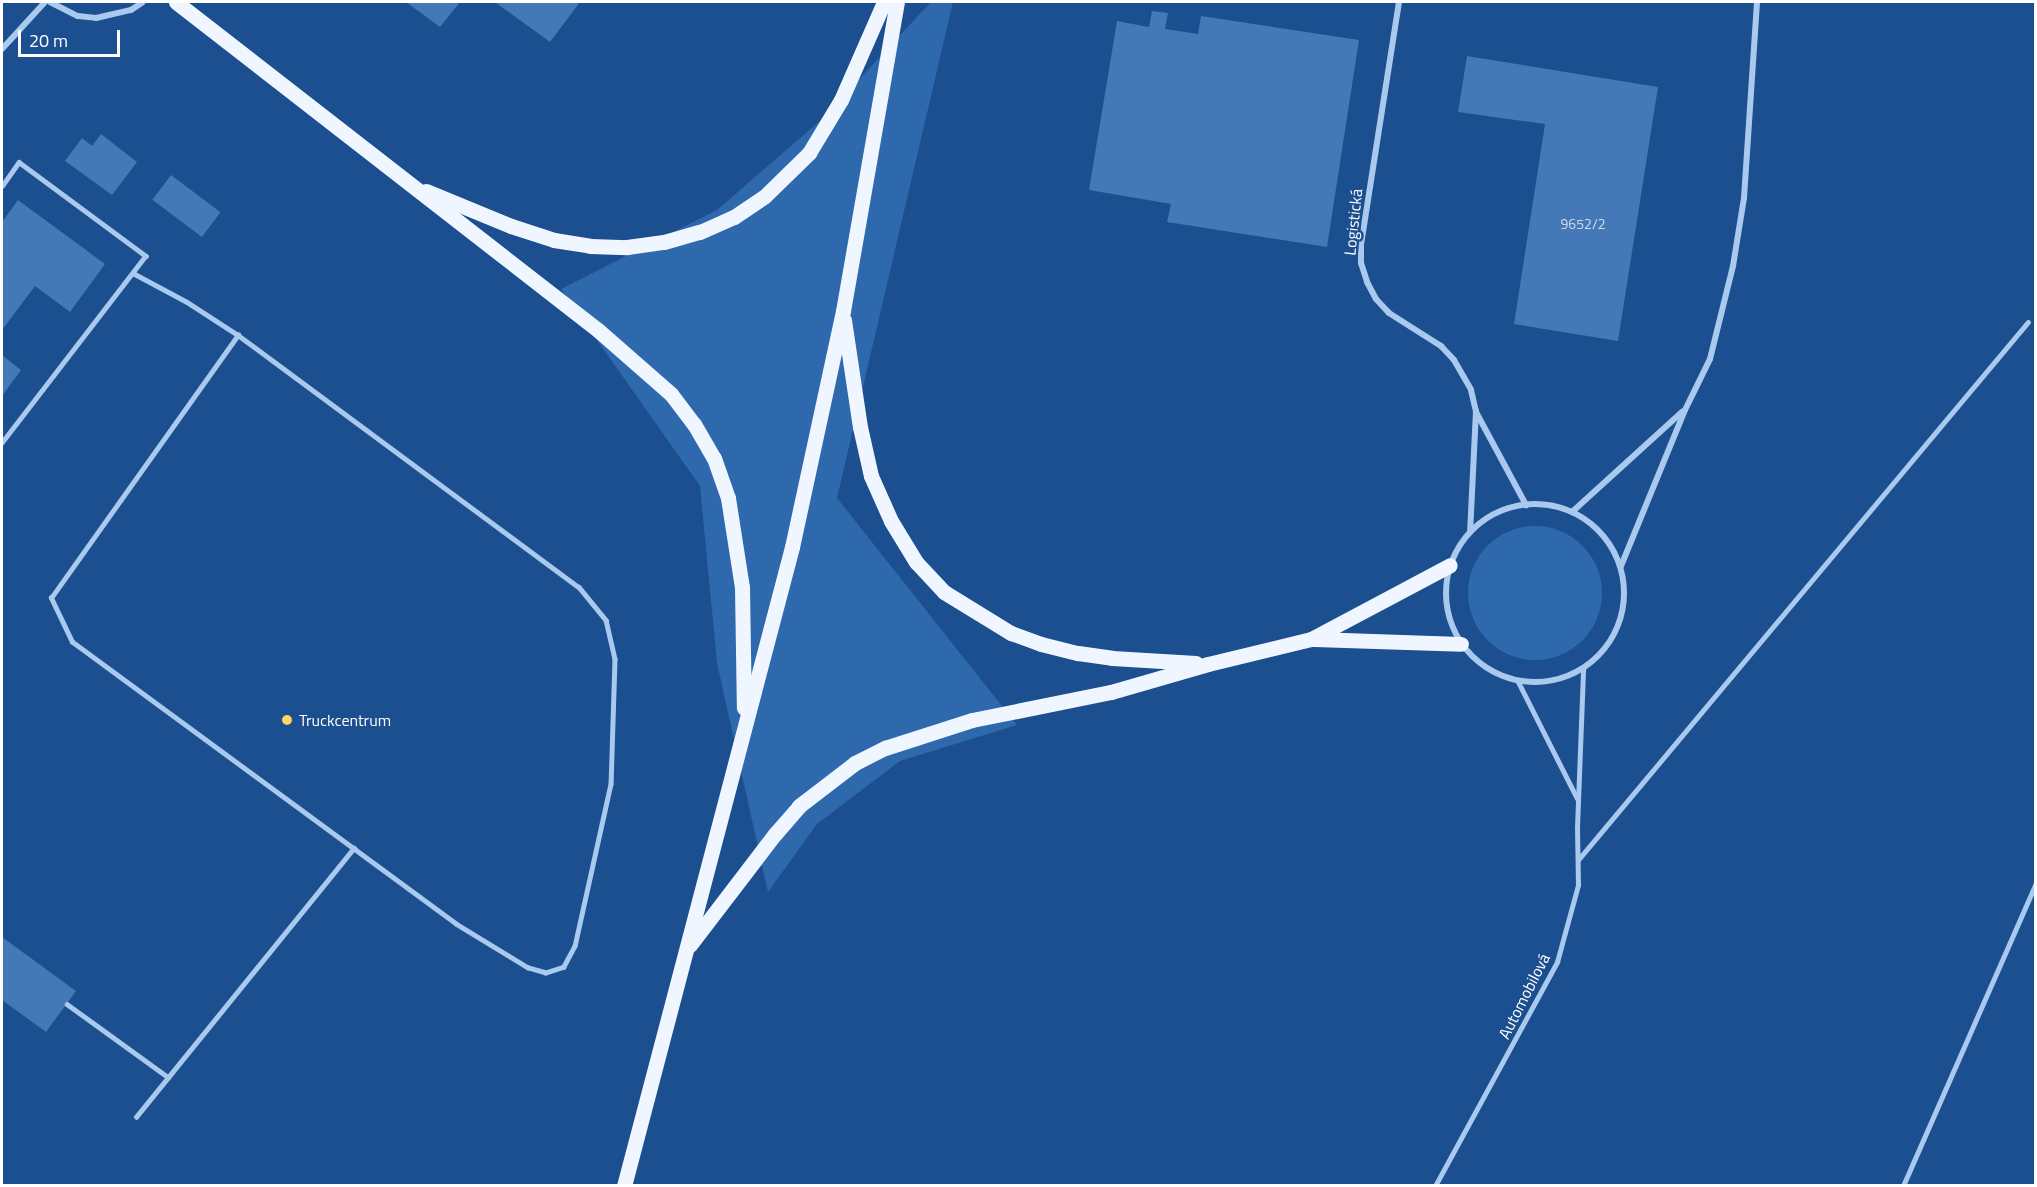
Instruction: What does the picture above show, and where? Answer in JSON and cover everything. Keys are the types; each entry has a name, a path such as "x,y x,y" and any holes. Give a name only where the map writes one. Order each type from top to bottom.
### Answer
{"main road":[{"path":"176,2 599,331 671,394 694,424 714,458 728,498 742,587 745,727"},
{"path":"406,182 511,226 554,240 590,246 627,247 664,242 700,232 734,217 765,196 809,153 841,100 884,2"},
{"path":"624,1185 792,547 843,311 897,2"},
{"path":"843,311 860,427 871,476 891,521 916,562 944,592 1011,633 1041,644 1112,658 1208,663"},
{"path":"687,950 799,806 855,764 885,748 972,720 1111,692 1208,663 1311,639 1450,565"},
{"path":"1311,639 1461,644"}],"street":[{"path":"2,49 47,2 78,16 96,18 131,10 143,2"},
{"name":"Logistická","path":"1399,2 1361,244 1361,263 1376,299 1389,313 1441,346 1464,375 1475,400 1476,411"},
{"path":"1621,566 1685,410 1710,359 1733,266 1744,198 1757,2"},
{"path":"1572,512 1685,410"},
{"path":"1476,411 1526,505"},
{"path":"1470,532 1476,411"},
{"path":"1526,505 1550,505 1572,512 1588,521 1602,534 1621,566 1625,602 1620,622 1611,641 1599,657 1582,669 1551,681 1518,681 1496,674 1477,661 1461,644 1452,626 1447,606 1446,585 1450,565 1470,532 1496,513 1526,505"}],"lane":[{"path":"2,186 19,162 146,256 2,443"},
{"path":"133,273 187,302 238,335 579,587 606,620 615,659 611,784 575,946 564,967 546,973 528,968 456,924 72,642 51,598 238,335"},
{"path":"1578,860 2028,322"},
{"name":"Automobilová","path":"1435,1185 1557,962 1578,885 1582,669"},
{"name":"Automobilová","path":"1518,681 1578,800"},
{"path":"136,1117 354,849"},
{"path":"1903,1185 2036,883"},
{"path":"67,1004 168,1077"}],"shaded area":[{"path":"931,2 953,2 837,498 1017,725 900,761 817,824 768,892 717,663 700,486 561,289 717,210 822,119"},
{"path":"1535,526 1561,531 1583,545 1597,567 1602,593 1597,619 1583,641 1561,655 1535,660 1509,655 1487,641 1473,619 1468,593 1473,567 1487,545 1509,531"}],"building":[{"path":"406,2 460,2 440,27"},
{"path":"495,2 580,2 550,42"},
{"path":"1152,11 1168,13 1165,29 1198,34 1201,16 1359,40 1327,247 1167,222 1171,204 1089,190 1117,21 1149,27"},
{"path":"1467,56 1658,87 1618,341 1514,324 1545,124 1458,112"},
{"path":"101,134 137,162 112,195 65,161 82,138 92,146"},
{"path":"171,175 221,212 202,237 152,200"},
{"path":"18,200 105,264 70,312 35,286 2,330 2,222"},
{"path":"2,355 21,370 2,396"},
{"path":"2,937 76,991 46,1032 2,1000"}],"place":[{"name":"Truckcentrum","path":"287,720"}]}
